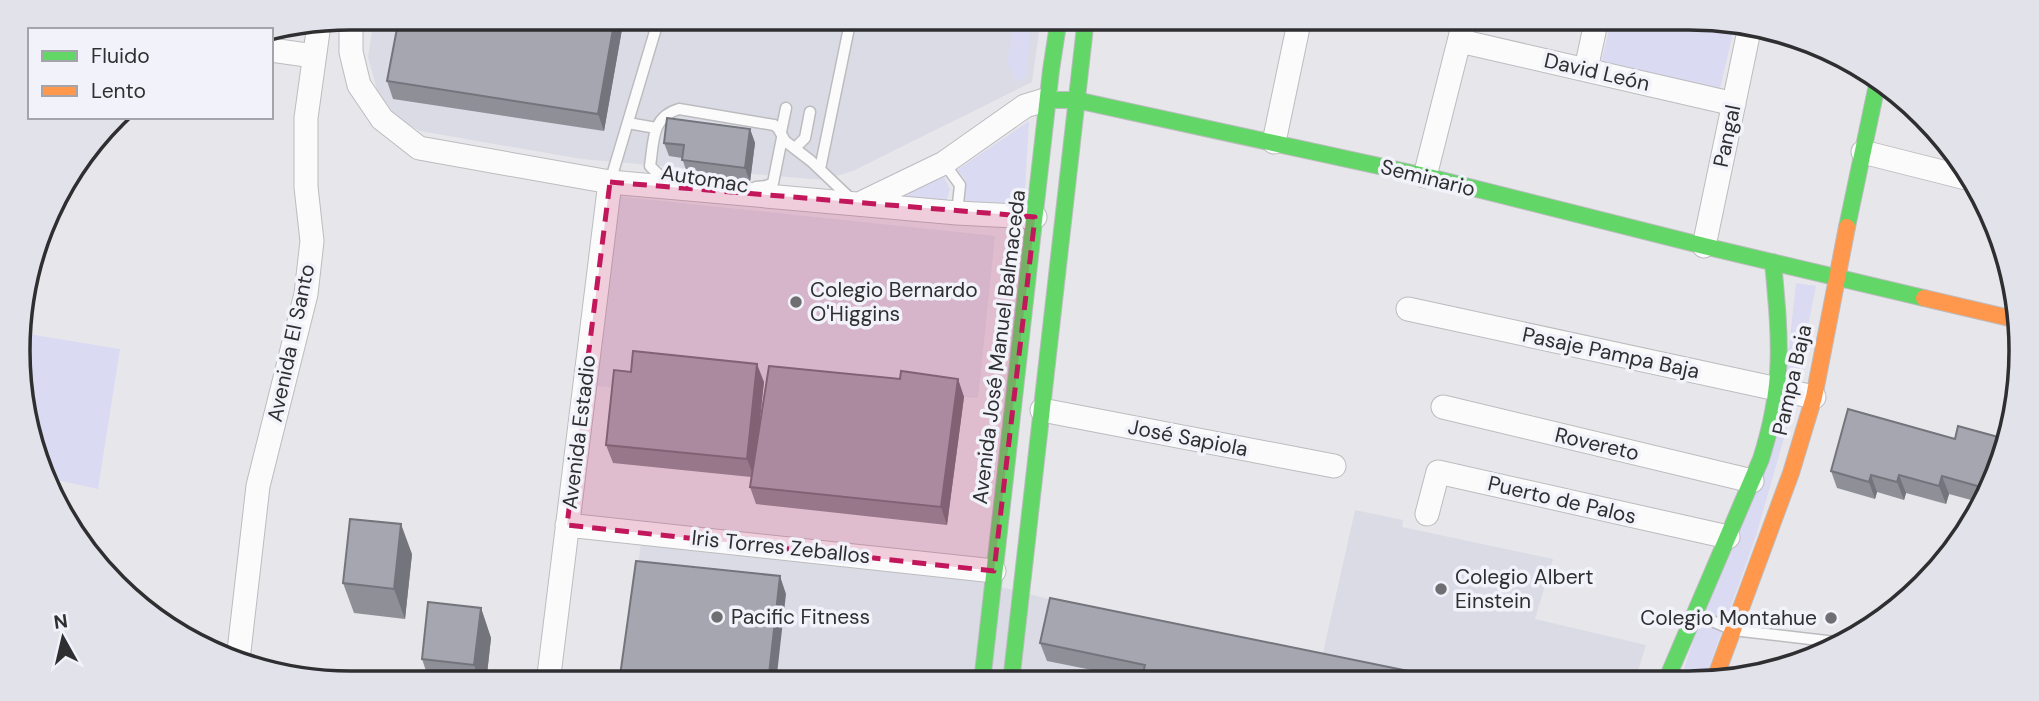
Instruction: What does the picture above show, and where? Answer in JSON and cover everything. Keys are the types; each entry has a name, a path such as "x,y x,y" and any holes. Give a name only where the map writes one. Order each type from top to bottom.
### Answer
{"street":[{"path":"351,30 351,51 359,85 382,119 419,148 610,182 957,213 1035,217"},
{"name":"Avenida José Manuel Balmaceda","path":"983,671 1057,30"},
{"path":"1012,671 1085,30"},
{"path":"1275,142 1298,30"},
{"path":"1425,176 1462,30"},
{"path":"1586,69 1594,30"},
{"name":"Avenida El Santo","path":"239,651 258,486 306,294 312,241 306,187 306,118 318,31"},
{"name":"Pangal","path":"1704,246 1748,35"},
{"name":"David León","path":"1460,41 1734,104"},
{"path":"273,50 314,56"},
{"name":"Pampa Baja","path":"1718,670 1791,473 1814,397 1876,90"},
{"name":"Seminario","path":"858,204 944,163 1025,106 1048,99 1076,100 1425,176 1704,246 2008,318"},
{"path":"1863,152 1957,176"},
{"name":"Avenida Estadio","path":"549,671 610,182"},
{"name":"Pampa Baja","path":"1671,671 1752,481 1768,436 1778,389 1780,342 1773,262"},
{"name":"Pasaje Pampa Baja","path":"1408,309 1814,397"},
{"name":"Rovereto","path":"1443,407 1752,481"},
{"name":"José Sapiola","path":"1042,410 1334,466"},
{"name":"Puerto de Palos","path":"1427,514 1438,472 1728,537"},
{"name":"Iris Torres Zeballos","path":"567,525 994,571"}],"lane":[{"path":"610,182 655,30"},
{"path":"820,169 849,30"},
{"path":"628,123 656,128 666,113 679,108 774,125 836,187 858,204"},
{"path":"782,135 786,108"},
{"path":"795,148 805,138 810,112"},
{"name":"Automac","path":"656,128 650,166 659,175 758,187 773,183 782,135"},
{"path":"944,163 960,184 957,213"},
{"path":"1695,614 1733,630 1824,641"}],"highlighted area":[{"path":"610,182 1035,217 994,571 567,525"}],"shaded area":[{"path":"372,30 1039,30 1032,82 853,171 823,180 581,159 420,131 394,116 377,90 368,57"},
{"path":"1013,30 1031,30 1026,78 1017,82 1007,63"},
{"path":"1609,30 1733,33 1720,89 1601,62"},
{"path":"1029,121 1024,209 964,207 965,179 957,170"},
{"path":"944,177 950,189 946,203 883,202"},
{"name":"Colegio Bernardo O'Higgins","path":"615,196 995,236 978,398 764,382 637,390 597,386"},
{"path":"1796,283 1816,286 1790,417 1756,536 1708,671 1683,671 1789,347"},
{"path":"30,334 120,349 98,489 57,480 54,473 41,434 32,392"},
{"path":"1355,510 1403,520 1402,527 1553,559 1535,619 1646,645 1638,671 624,671 641,543 960,577 1320,666"}],"building":[{"path":"397,30 613,30 598,114 387,81"},
{"path":"667,118 750,129 745,168 682,160 684,145 664,143"},
{"path":"633,351 757,364 747,459 606,445 614,370 631,372"},
{"path":"769,366 900,379 901,371 958,379 941,507 750,487"},
{"path":"1848,409 1955,439 1958,426 1997,437 1979,486 1942,476 1939,486 1899,475 1897,482 1871,475 1869,482 1831,471"},
{"path":"350,519 401,524 394,589 343,583"},
{"path":"636,561 780,576 769,671 621,671"},
{"path":"1050,598 1408,671 1144,671 1145,665 1040,643"},
{"path":"428,602 481,608 474,665 422,659"}],"traffic: fast":[{"path":"983,671 1057,30"},
{"path":"1012,671 1085,30"},
{"path":"1847,227 1876,90"},
{"path":"1051,100 1076,100 1425,176 1924,298"},
{"path":"1670,671 1761,459 1769,432 1779,361 1773,262"}],"traffic: slow":[{"path":"1718,670 1791,473 1814,397 1847,227"},
{"path":"1924,298 2008,318"}],"place":[{"name":"Colegio Bernardo O'Higgins","path":"796,302"},
{"name":"Colegio Albert Einstein","path":"1441,589"},
{"name":"Pacific Fitness","path":"717,617"},
{"name":"Colegio Montahue","path":"1831,618"}]}
